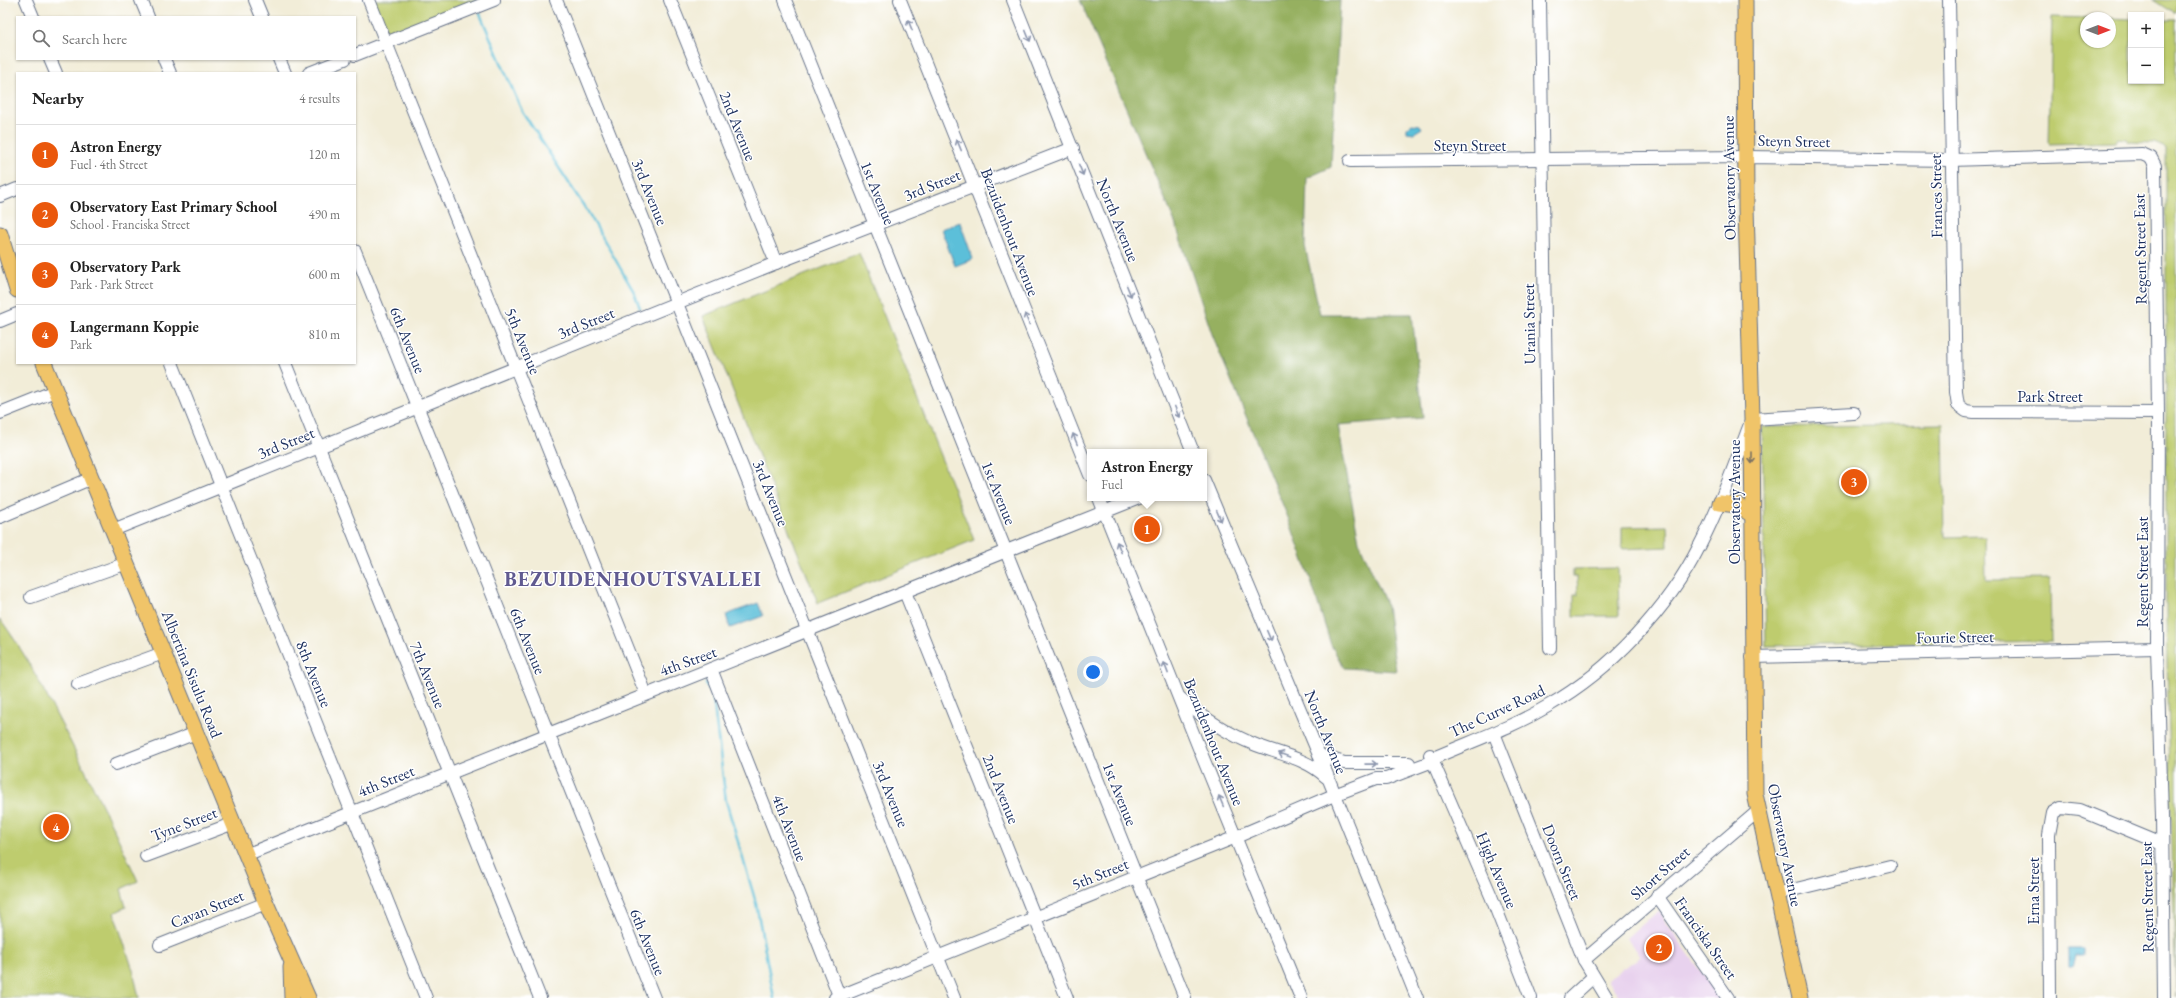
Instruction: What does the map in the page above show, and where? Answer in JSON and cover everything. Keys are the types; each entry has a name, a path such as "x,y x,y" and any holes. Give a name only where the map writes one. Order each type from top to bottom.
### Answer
{"main road":[{"name":"Observatory Avenue","path":"1745,0 1746,157 1752,419 1752,656 1754,778 1757,812 1800,998"},
{"path":"0,234 16,287"},
{"name":"Albertina Sisulu Road","path":"44,364 196,733 248,854 266,903 308,998"},
{"path":"1720,503 1737,505 1752,515"},
{"path":"290,956 292,998"}],"street":[{"path":"26,0 33,16"},
{"path":"141,0 148,16"},
{"path":"255,0 262,16"},
{"name":"5th Avenue","path":"369,0 646,694"},
{"path":"356,55 494,0"},
{"name":"3rd Avenue","path":"556,0 809,631 954,998"},
{"name":"2nd Avenue","path":"670,0 776,263"},
{"name":"1st Avenue","path":"785,0 1185,998"},
{"name":"Bezuidenhout Avenue","path":"900,0 976,185 1087,467"},
{"name":"North Avenue","path":"1013,0 1192,449"},
{"name":"Urania Street","path":"1540,0 1550,648"},
{"name":"Frances Street","path":"1949,0 1956,392"},
{"path":"50,60 56,72"},
{"path":"164,60 170,72"},
{"path":"279,60 285,72"},
{"path":"312,72 342,60"},
{"name":"3rd Street","path":"113,530 776,263 1073,148"},
{"name":"Steyn Street","path":"1350,161 1746,157 1951,160 2142,154"},
{"name":"Regent Street East","path":"2142,154 2152,158 2155,166 2158,413 2157,648 2164,998"},
{"path":"0,196 16,189"},
{"name":"6th Avenue","path":"356,253 654,998"},
{"path":"0,321 16,314"},
{"name":"8th Avenue","path":"172,364 426,998"},
{"name":"7th Avenue","path":"285,364 540,998"},
{"path":"0,413 55,392"},
{"name":"Park Street","path":"1956,392 1957,403 1960,407 1973,412 2158,413"},
{"path":"1752,419 1854,413"},
{"name":"The Curve Road","path":"1434,757 1494,733 1550,706 1594,674 1634,637 1671,592 1688,567 1720,503 1752,419"},
{"path":"0,518 92,478"},
{"name":"North Avenue","path":"1207,487 1319,755 1417,998"},
{"name":"Bezuidenhout Avenue","path":"1101,501 1177,695 1301,998"},
{"name":"4th Street","path":"248,854 450,772 646,694 711,670 1132,501"},
{"path":"31,597 127,563"},
{"name":"2nd Avenue","path":"905,592 1068,998"},
{"name":"Fourie Street","path":"1752,656 2157,648"},
{"path":"78,684 163,652"},
{"name":"4th Avenue","path":"711,670 838,997"},
{"path":"1177,695 1195,711 1215,725 1255,744 1314,767 1329,781"},
{"path":"116,764 196,733"},
{"name":"Doorn Street","path":"1494,733 1584,960 1607,998"},
{"path":"1300,761 1310,752 1313,741"},
{"path":"1319,755 1344,763 1409,763"},
{"name":"5th Street","path":"838,997 1236,837 1334,795 1376,780 1386,779 1434,757"},
{"name":"5th Street","path":"1376,780 1383,774 1409,763 1434,757"},
{"name":"High Avenue","path":"1434,757 1531,998"},
{"name":"Erna Street","path":"2050,998 2051,819 2053,813 2061,808 2080,810 2162,844"},
{"name":"Short Street","path":"1584,960 1757,812"},
{"name":"Tyne Street","path":"146,856 234,823"},
{"path":"1776,894 1890,866"},
{"name":"Franciska Street","path":"1657,896 1728,998"},
{"name":"Cavan Street","path":"160,945 266,903"},
{"path":"1570,998 1593,977"}],"shaded area":[{"path":"1658,911 1720,998 1620,998 1607,979 1640,957 1627,938"}],"green space":[{"path":"373,0 478,0 385,35"},
{"path":"1080,0 1340,0 1331,167 1307,178 1305,246 1320,314 1412,314 1423,418 1338,425 1359,542 1387,606 1396,671 1344,668 1331,645 1310,578 1289,520 1212,334 1174,220"},
{"path":"2154,0 2176,0 2176,13 2174,13"},
{"path":"2052,17 2080,18 2080,48 2116,48 2116,18 2128,19 2128,84 2164,84 2164,20 2176,20 2176,998 2166,622 2166,148 2154,143 2129,142 2127,139 2118,138 2116,142 2049,144"},
{"path":"859,253 974,540 818,603 703,316"},
{"path":"1943,424 1945,537 1985,536 1986,580 2050,579 2051,641 1766,646 1762,427"},
{"path":"1667,526 1668,547 1622,549 1622,527"},
{"path":"1618,568 1619,616 1574,616 1574,595 1578,595 1577,577 1573,577 1573,569"},
{"path":"0,619 24,654 44,691 89,777 138,881 121,889 126,907 114,913 133,970 139,998 0,998"}],"water":[{"path":"1412,124 1420,125 1422,128 1414,133 1407,132 1407,128"},
{"path":"960,222 973,259 955,266 941,229"},
{"path":"758,603 763,616 730,628 726,615"},
{"path":"2069,949 2083,949 2083,956 2075,956 2072,966 2069,966"}],"waterway":[{"path":"480,14 522,111 589,214 634,292 640,308"},
{"path":"706,683 713,698 726,801 756,903 774,998"}],"place":[{"name":"Observatory Park","path":"1854,482"},
{"name":"Astron Energy","path":"1147,529"},
{"name":"Langermann Koppie","path":"56,827"},
{"name":"Observatory East Primary School","path":"1659,948"}],"district":[{"name":"BEZUIDENHOUTSVALLEI","path":"633,579"}]}
